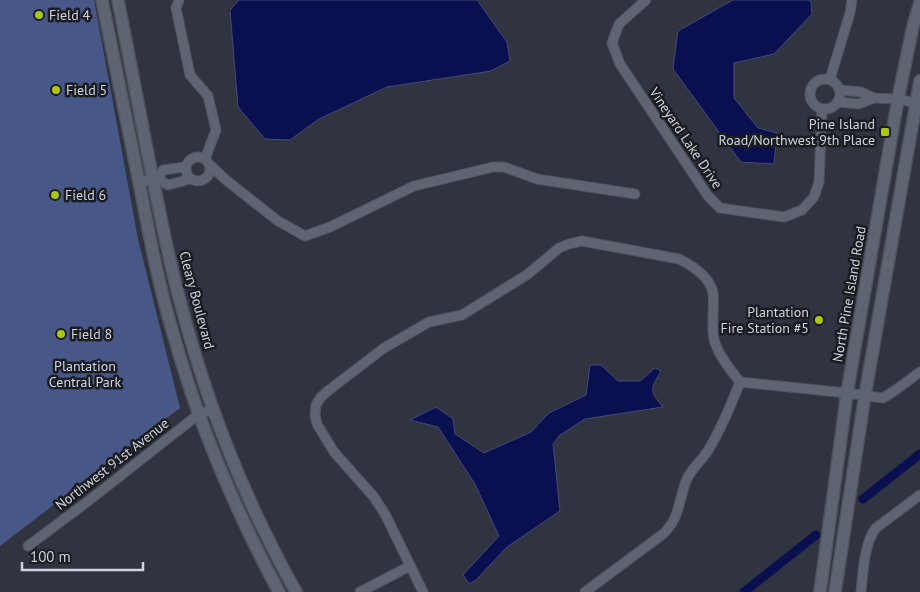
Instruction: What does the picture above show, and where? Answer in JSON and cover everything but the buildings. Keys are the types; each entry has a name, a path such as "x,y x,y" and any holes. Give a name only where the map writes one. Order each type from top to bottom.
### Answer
{"street":[{"path":"102,0 151,249 165,307 199,414 234,501 279,592"},
{"name":"Cleary Boulevard","path":"118,0 156,179 169,255 196,356 233,459 254,508 296,592"},
{"path":"179,0 176,8 190,75 208,96 216,130 207,162 210,172 206,179"},
{"name":"Vineyard Lake Drive","path":"646,0 619,24 612,43 620,64 708,196 720,208 784,218 802,210 814,197 818,182 822,109"},
{"path":"830,79 850,13 852,0"},
{"name":"North Pine Island Road","path":"820,592 847,393 898,99 913,26 920,3"},
{"path":"820,79 830,79 834,81 840,90 840,95 838,102 832,107 822,109 814,104 809,95 810,90 815,82 820,79"},
{"path":"835,592 865,395 918,103 920,80"},
{"path":"840,90 861,92 874,98 898,99 918,103"},
{"path":"838,102 859,104 874,98"},
{"path":"190,179 186,174 185,167 189,160 195,157 202,157 226,180 278,221 305,236 330,227 414,186 493,167 504,167 537,179 636,194"},
{"path":"156,179 163,170 185,167"},
{"path":"139,182 156,179 168,185 190,179 198,181 206,179 226,180"},
{"path":"423,592 386,516 374,497 334,452 317,424 315,415 316,405 329,390 384,348 429,322 462,315 528,274 559,248 582,241 679,259 691,265 707,280 713,292 712,334 715,345 740,382 882,398 920,372"},
{"path":"585,592 663,534 673,524 687,479 695,465 707,453 729,410 740,382"},
{"name":"Northwest 91st Avenue","path":"28,546 199,414 214,409"},
{"path":"861,592 867,548 873,532 920,495"},
{"path":"360,592 410,566"}],"green space":[{"name":"Plantation Central Park","path":"0,0 94,0 138,239 180,408 0,546"}],"shaded area":[{"path":"239,0 477,0 507,42 510,61 491,71 387,87 319,119 290,140 265,139 238,107 230,10"},
{"path":"733,0 809,0 811,2 812,14 774,54 734,63 734,98 758,128 777,133 774,164 741,162 673,69 678,31"},
{"path":"590,365 601,365 618,381 640,381 655,368 661,371 653,386 653,393 663,407 585,419 560,435 553,444 560,511 507,547 476,580 469,584 463,575 499,536 475,484 438,427 410,420 436,407 453,419 455,434 484,453 531,432 549,413 586,395"}],"waterway":[{"path":"863,499 920,454"},
{"path":"744,592 816,535"}],"place":[{"name":"Field 4","path":"39,15"},
{"name":"Field 5","path":"56,90"},
{"name":"Pine Island Road/Northwest 9th Place","path":"885,132"},
{"name":"Field 6","path":"55,195"},
{"name":"Plantation Fire Station #5","path":"819,320"},
{"name":"Field 8","path":"61,334"}]}
